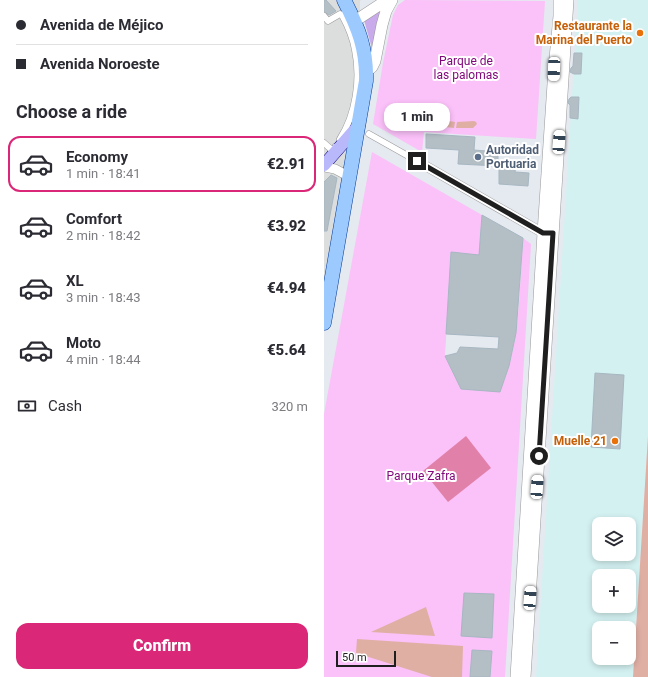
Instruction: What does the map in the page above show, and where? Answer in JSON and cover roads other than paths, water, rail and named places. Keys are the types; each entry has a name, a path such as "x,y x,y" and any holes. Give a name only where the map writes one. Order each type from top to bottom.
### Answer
{"main road":[{"path":"324,323 350,177 364,129 366,72 364,48 355,21 344,0"},
{"path":"324,166 364,129"}],"street":[{"path":"355,21 387,0"},
{"path":"366,72 372,67 375,61 382,25 386,11 392,0"},
{"path":"525,677 548,233 554,69 559,0"},
{"path":"516,677 548,233 568,0"},
{"path":"324,16 328,21 340,14 342,15 349,28 355,50 357,68 353,113 346,129 333,151 324,143"},
{"path":"364,129 417,161 548,233"},
{"path":"324,166 335,169 350,177"}],"place":[{"name":"Restaurante la Marina del Puerto","path":"640,33"},
{"name":"Autoridad Portuaria","path":"478,157"},
{"name":"Muelle 21","path":"615,441"}],"park label":[{"name":"Parque de las palomas","path":"466,68"},
{"name":"Parque Zafra","path":"421,476"}]}
